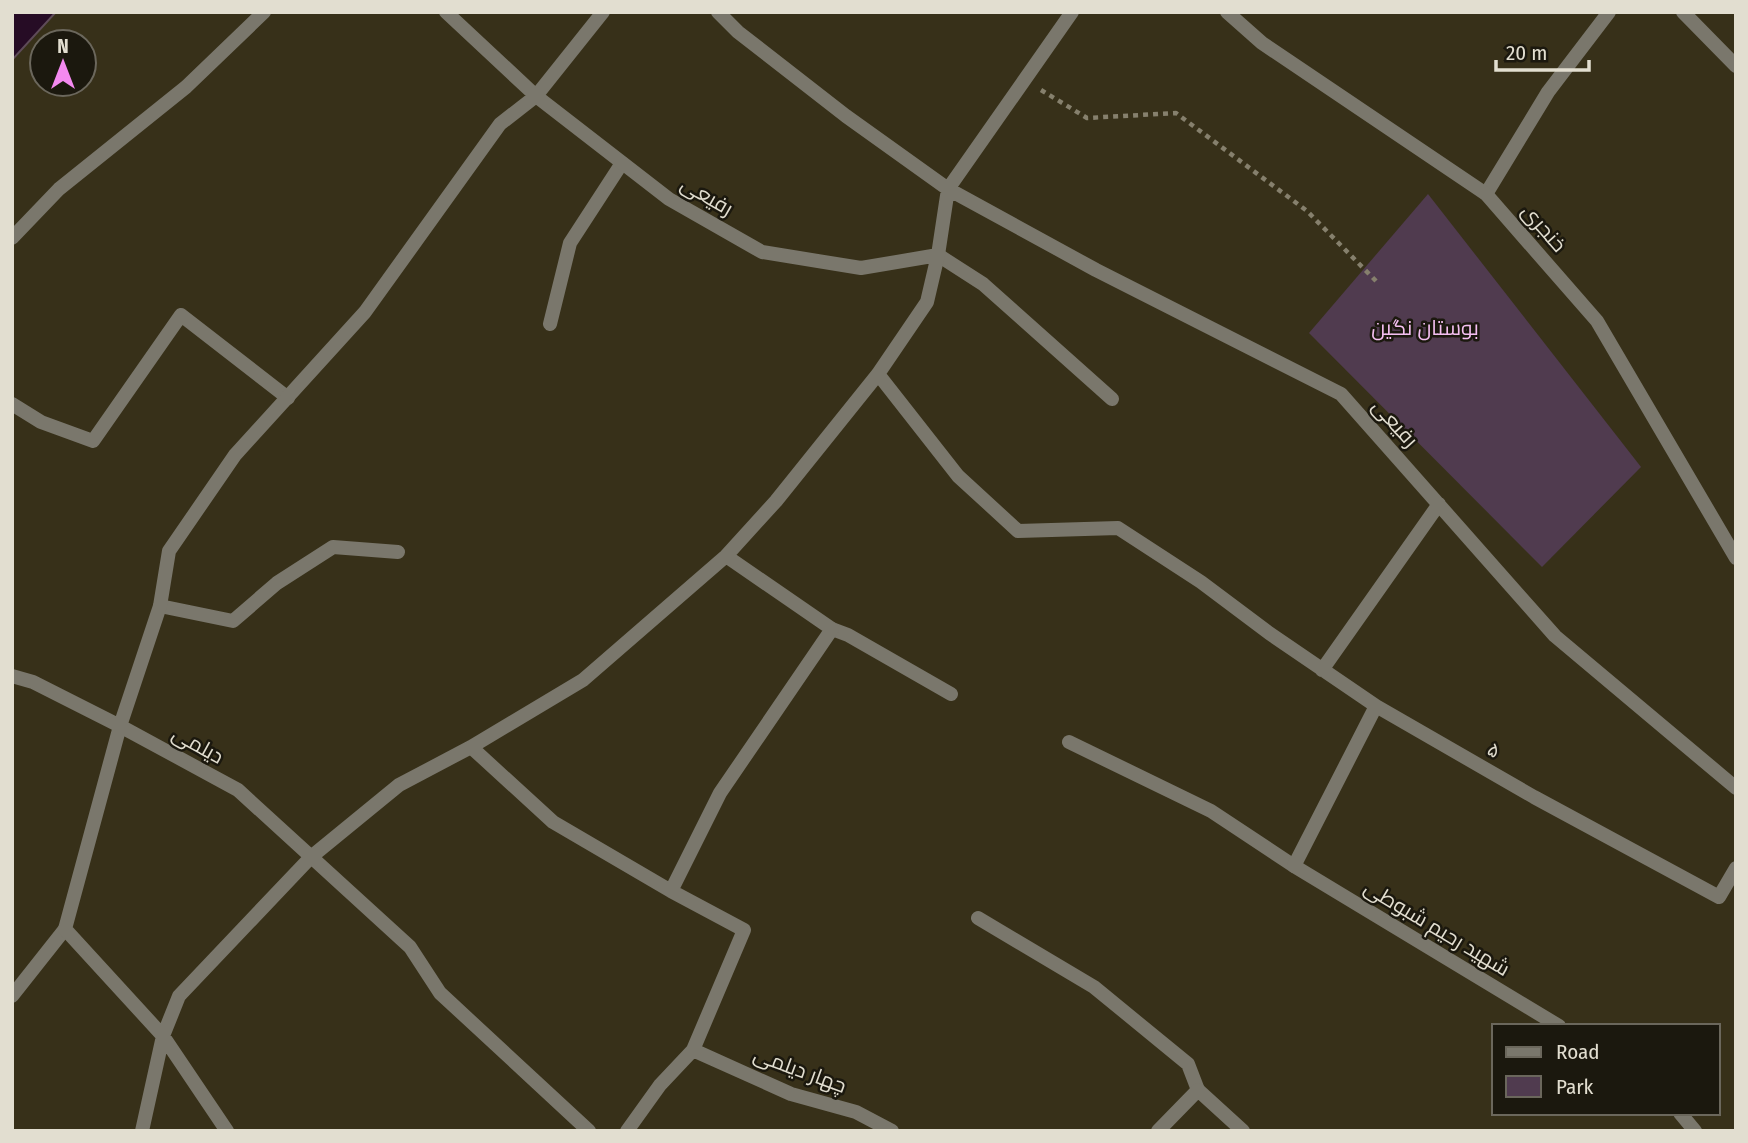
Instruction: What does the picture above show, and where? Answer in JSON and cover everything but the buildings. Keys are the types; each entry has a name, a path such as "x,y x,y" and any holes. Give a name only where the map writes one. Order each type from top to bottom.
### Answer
{"street":[{"path":"12,238 59,188 186,87 264,12"},
{"name":"رفیعی","path":"446,12 536,96 669,199 762,252 861,268 938,255"},
{"path":"12,996 65,929 120,726 160,606 169,551 235,455 365,312 500,124 536,96 603,12"},
{"name":"رفیعی","path":"718,12 738,32 846,116 948,188 1096,270 1341,394 1555,636 1736,788"},
{"path":"142,1131 163,1036 179,996 311,857 399,785 471,747 583,680 726,556 776,501 878,374 927,302 938,255 948,188 1072,12"},
{"name":"خنجری","path":"1227,12 1262,43 1486,194 1597,321 1736,558"},
{"path":"1486,194 1548,92 1609,12"},
{"path":"1683,12 1736,66"},
{"path":"550,324 570,243 622,163"},
{"path":"938,255 983,284 1112,399"},
{"path":"12,404 41,422 93,441 181,315 288,398"},
{"path":"878,374 958,476 1018,531 1118,528 1201,582 1376,706 1294,866"},
{"path":"1322,670 1439,504"},
{"path":"160,606 233,621 277,583 333,547 398,552"},
{"path":"726,556 832,629 848,635 951,694"},
{"path":"671,891 720,793 832,629"},
{"name":"دیلمی","path":"12,676 33,682 238,790 410,947 440,993 589,1131"},
{"name":"۵","path":"1376,706 1534,797 1720,897 1736,868"},
{"name":"شهید رحیم شبوطی","path":"1069,742 1211,811 1294,866 1556,1024"},
{"path":"471,747 553,822 744,930 693,1050 660,1085 627,1131"},
{"path":"978,918 1094,987 1188,1064 1198,1090 1242,1131"},
{"path":"65,929 163,1036 227,1131"},
{"name":"چهار دیلمی","path":"693,1050 791,1094 856,1112 892,1131"},
{"path":"1158,1131 1198,1090"},
{"path":"1682,1115 1695,1131"}],"path":[{"path":"1026,80 1087,118 1175,113 1307,211 1376,281"}],"green space":[{"name":"بوستان نگین","path":"1428,194 1641,467 1542,567 1309,333"}],"shaded area":[{"path":"12,12 56,12 41,28 28,28 28,43 12,60"}]}
